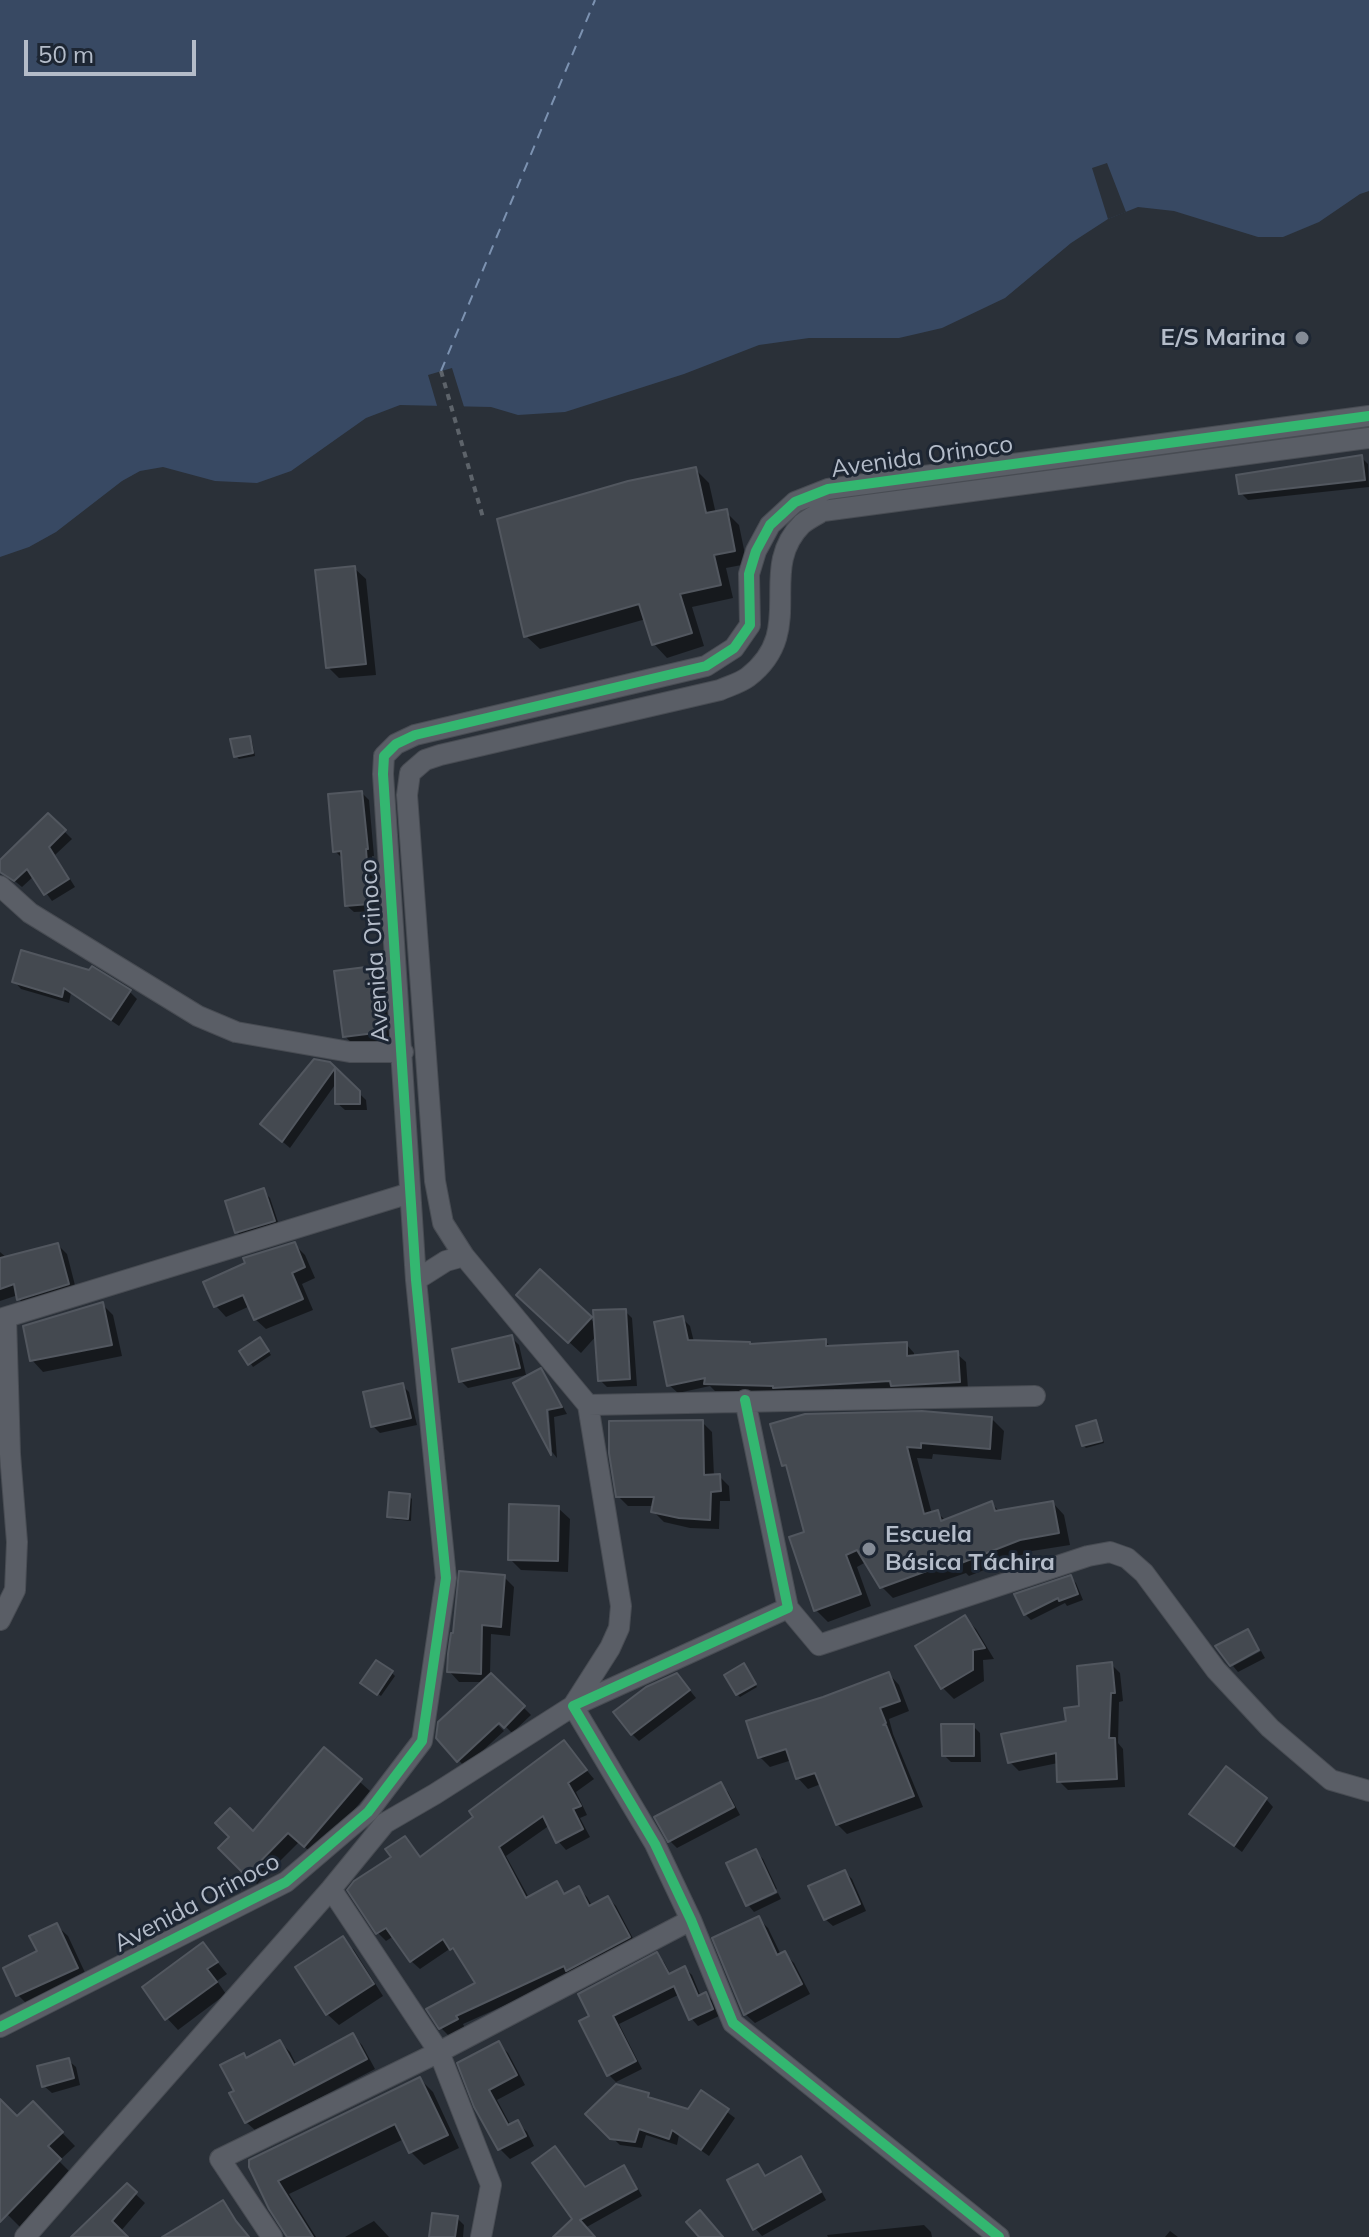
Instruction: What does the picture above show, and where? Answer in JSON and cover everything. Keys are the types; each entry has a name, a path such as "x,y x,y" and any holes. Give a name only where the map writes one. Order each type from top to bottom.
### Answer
{"street":[{"name":"Avenida Orinoco","path":"3,2020 286,1882 368,1812 422,1741 446,1578 416,1280 384,756 396,744 415,735 706,666 734,648 750,625 749,574 756,551 770,525 795,502 828,489 1369,416"},
{"name":"Avenida Orinoco","path":"588,1405 464,1256 443,1223 435,1181 407,795 410,773 425,760 440,755 720,690 747,678 777,641 782,616 779,577 791,538 804,522 823,511 1369,438"},
{"path":"0,886 30,913 198,1016 236,1032 350,1052 403,1052"},
{"path":"0,1620 15,1590 17,1542 3,1318 410,1193"},
{"path":"416,1280 446,1261 464,1256"},
{"path":"573,1706 610,1648 619,1628 621,1606 588,1405 1035,1396"},
{"path":"745,1400 788,1608 819,1645 1088,1556 1110,1552 1127,1558 1144,1573 1216,1670 1270,1728 1331,1780 1369,1791"},
{"path":"25,2237 331,1889 385,1823 573,1706 788,1608"},
{"path":"573,1706 655,1844 691,1920 733,2023 999,2237"},
{"path":"331,1889 439,2052 491,2185 481,2237"},
{"path":"272,2237 220,2159 439,2052 691,1920"}],"path":[{"path":"441,371 484,521"}],"water":[{"path":"0,0 1369,0 1369,191 1319,222 1283,237 1258,237 1174,211 1138,207 1108,219 1071,243 1005,298 942,328 899,338 809,338 759,345 684,374 565,412 518,415 491,407 400,405 366,418 291,471 257,483 215,481 163,467 140,471 122,481 56,532 29,547 0,557"}],"pier":[{"path":"1107,163 1126,212 1108,219 1092,168"},
{"path":"452,368 465,410 438,409 428,375"}],"building":[{"path":"1362,455 1365,480 1239,494 1236,475"},
{"path":"696,467 706,513 727,509 735,551 714,555 721,585 680,594 692,633 652,645 639,604 524,637 497,519 628,481"},
{"path":"355,566 366,664 326,668 315,570"},
{"path":"250,736 253,753 234,757 230,739"},
{"path":"362,791 370,904 345,906 341,851 333,852 328,794"},
{"path":"48,813 66,830 49,847 69,879 44,895 27,869 14,881 0,872 0,860"},
{"path":"21,950 89,970 92,966 131,990 111,1020 64,988 62,997 12,982"},
{"path":"374,966 383,1032 343,1037 334,971"},
{"path":"314,1059 330,1062 360,1091 360,1104 335,1104 335,1068 282,1142 260,1124"},
{"path":"264,1188 275,1221 235,1233 225,1201"},
{"path":"295,1242 305,1267 292,1273 303,1299 254,1320 243,1295 214,1307 203,1282 245,1263 243,1258"},
{"path":"58,1243 69,1284 17,1300 14,1284 0,1289 0,1258"},
{"path":"540,1269 592,1317 568,1343 516,1295"},
{"path":"103,1302 112,1345 30,1361 23,1326"},
{"path":"626,1309 630,1379 598,1381 593,1310"},
{"path":"683,1316 688,1340 750,1344 826,1339 826,1346 907,1342 907,1356 958,1351 960,1382 891,1386 890,1381 773,1388 704,1384 705,1378 667,1386 654,1322"},
{"path":"512,1335 520,1368 459,1382 452,1349"},
{"path":"260,1337 269,1351 248,1365 239,1351"},
{"path":"541,1368 562,1407 547,1410 551,1455 513,1383"},
{"path":"403,1383 411,1418 371,1427 363,1392"},
{"path":"922,1411 992,1417 990,1449 921,1443 921,1448 907,1447 924,1514 938,1510 941,1521 992,1501 995,1511 1053,1501 1059,1533 1020,1540 956,1565 954,1561 880,1588 857,1550 846,1555 861,1594 814,1611 789,1537 804,1532 786,1465 782,1466 770,1424 805,1414"},
{"path":"703,1420 704,1475 720,1474 721,1491 711,1492 710,1520 651,1512 654,1497 616,1497 609,1453 609,1421"},
{"path":"1096,1420 1102,1441 1082,1446 1076,1426"},
{"path":"389,1492 410,1494 408,1519 387,1517"},
{"path":"509,1504 559,1506 558,1561 508,1560"},
{"path":"459,1571 505,1575 501,1627 482,1625 481,1674 447,1672"},
{"path":"1071,1575 1078,1594 1059,1601 1058,1598 1024,1615 1014,1594"},
{"path":"965,1615 985,1648 973,1650 973,1670 941,1689 915,1646"},
{"path":"1248,1629 1259,1650 1230,1666 1215,1646"},
{"path":"376,1660 393,1671 377,1695 360,1683"},
{"path":"1112,1662 1115,1693 1111,1693 1109,1738 1115,1738 1117,1779 1057,1782 1056,1753 1008,1763 1001,1734 1066,1721 1064,1708 1079,1706 1077,1666"},
{"path":"744,1663 756,1684 736,1695 724,1675"},
{"path":"889,1672 900,1701 880,1708 886,1723 883,1725 886,1725 914,1796 836,1825 815,1773 796,1779 786,1749 758,1758 746,1721"},
{"path":"491,1673 525,1706 504,1728 499,1723 457,1762 436,1738 438,1722"},
{"path":"677,1673 690,1690 631,1735 613,1712 646,1687"},
{"path":"941,1724 974,1724 974,1756 942,1756"},
{"path":"564,1740 587,1770 568,1783 581,1806 573,1809 583,1829 556,1843 543,1816 499,1847 526,1898 557,1881 564,1894 579,1886 589,1906 608,1896 630,1937 566,1971 564,1966 456,2016 458,2019 439,2029 426,2009 475,1983 453,1948 450,1950 443,1939 410,1962 386,1928 376,1934 347,1890 354,1881 391,1857 385,1849 405,1836 420,1857 473,1817 469,1811"},
{"path":"324,1747 362,1779 304,1847 288,1833 246,1876 218,1848 229,1837 215,1823 230,1808 253,1831"},
{"path":"1226,1766 1267,1798 1234,1846 1189,1814"},
{"path":"721,1782 734,1807 668,1842 654,1817"},
{"path":"756,1849 776,1892 746,1906 726,1863"},
{"path":"845,1870 860,1904 824,1920 808,1886"},
{"path":"759,1916 777,1955 785,1951 802,1984 744,2015 712,1938"},
{"path":"57,1923 78,1968 16,1996 3,1968 37,1951 29,1936"},
{"path":"343,1936 374,1984 326,2015 295,1967"},
{"path":"203,1942 218,1962 207,1969 217,1982 165,2020 142,1987"},
{"path":"657,1952 669,1974 685,1966 698,1996 706,1992 713,2009 689,2020 674,1986 613,2016 636,2061 607,2076 579,2021 589,2016 578,1994"},
{"path":"353,2033 367,2059 245,2123 229,2093 234,2091 220,2065 244,2053 246,2058 280,2040 294,2065"},
{"path":"499,2041 517,2075 489,2090 508,2125 518,2120 526,2136 498,2150 474,2107 457,2063"},
{"path":"69,2058 74,2078 42,2087 37,2066"},
{"path":"420,2077 448,2135 409,2153 395,2124 278,2181 313,2237 287,2237 269,2209 249,2167 249,2160"},
{"path":"616,2084 688,2109 701,2090 729,2109 701,2150 672,2130 669,2139 639,2129 635,2142 610,2139 585,2114"},
{"path":"0,2099 17,2116 33,2101 63,2132 48,2146 61,2159 0,2222"},
{"path":"555,2146 585,2187 624,2165 637,2189 580,2220 595,2237 553,2237 572,2219 532,2163"},
{"path":"801,2156 821,2192 753,2230 727,2180 758,2164 765,2176"},
{"path":"127,2183 137,2192 112,2221 128,2237 71,2237"},
{"path":"223,2200 249,2237 162,2237"},
{"path":"700,2210 723,2237 699,2237 686,2222"},
{"path":"432,2213 458,2216 455,2237 429,2237"}],"ferry route":[{"path":"441,371 595,0"}],"cycle path":[{"path":"0,2027 286,1882 368,1812 422,1741 446,1578 416,1280 384,756 396,744 415,735 706,666 734,648 750,625 749,574 756,551 770,525 795,502 828,489 1369,416"},
{"path":"745,1400 788,1608 573,1706 655,1844 691,1920 733,2023 999,2237"}],"place":[{"name":"E/S Marina","path":"1302,338"},
{"name":"Escuela Básica Táchira","path":"869,1549"}]}
